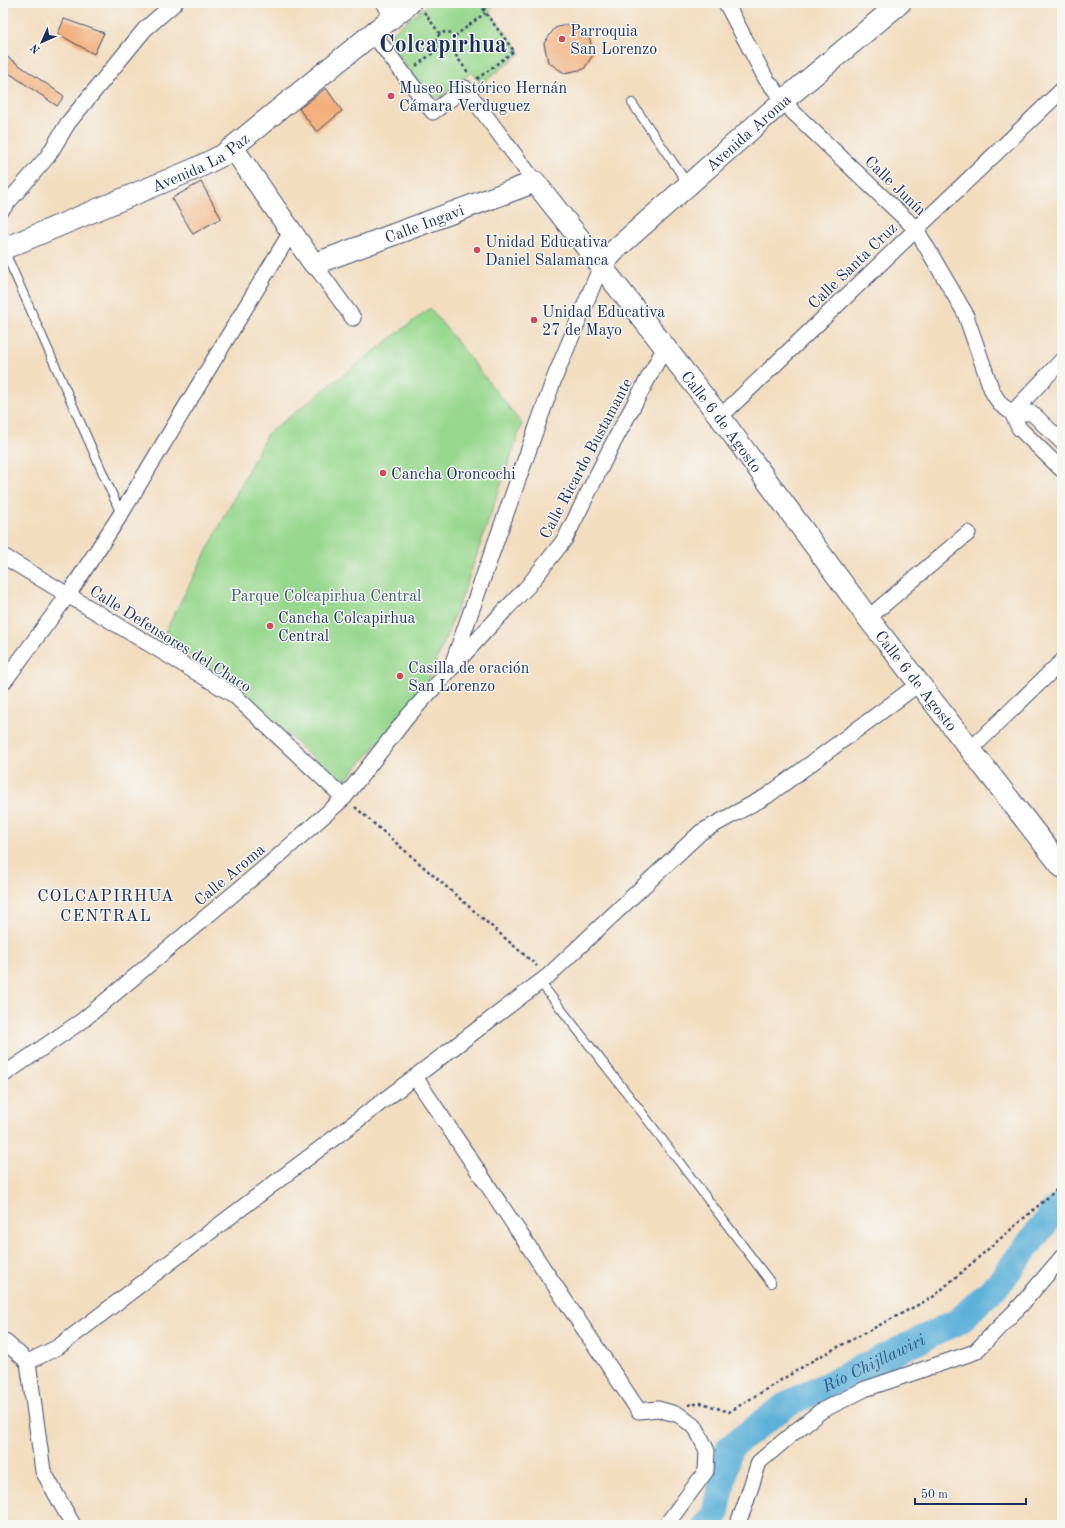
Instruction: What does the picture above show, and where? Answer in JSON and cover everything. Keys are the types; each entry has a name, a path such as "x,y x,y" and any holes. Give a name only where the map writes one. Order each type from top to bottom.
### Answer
{"main road":[{"name":"Avenida Aroma","path":"601,266 617,248 688,185 900,3"},
{"name":"Avenida La Paz","path":"3,249 197,168 223,155 373,34 388,10 418,9"},
{"path":"233,148 314,264"},
{"name":"Calle Ingavi","path":"314,264 535,182"},
{"name":"Calle 6 de Agosto","path":"535,182 720,417 868,618 1062,867"}],"street":[{"path":"3,208 48,156 68,123 145,28 175,3"},
{"name":"Calle Junín","path":"726,3 766,79 783,102 916,228 965,314 992,391 1000,404 1012,413 1019,428 1062,470"},
{"name":"Calle 6 de Agosto","path":"373,34 433,112 465,88 535,182"},
{"name":"Calle Santa Cruz","path":"720,417 1062,90"},
{"path":"3,683 68,595 121,514 291,232"},
{"path":"314,264 353,318"},
{"path":"450,670 554,379 601,266"},
{"name":"Calle Ricardo Bustamante","path":"450,670 488,627 528,586 565,539 611,447 665,347"},
{"path":"1012,413 1062,360"},
{"path":"1012,413 1032,413 1062,442"},
{"path":"868,618 968,533"},
{"name":"Calle Defensores del Chaco","path":"3,556 234,695 344,798"},
{"path":"971,749 1062,661"},
{"name":"Calle Aroma","path":"3,1074 83,1020 275,859 344,798 408,716 450,670"},
{"path":"28,1362 58,1347 544,979 701,832 767,796 920,683"},
{"path":"415,1077 639,1411 658,1409 679,1415 696,1428 707,1451 706,1470 666,1525"},
{"path":"737,1525 759,1462 792,1434 821,1411 865,1389 975,1352 1021,1305 1062,1257"},
{"path":"3,1340 28,1362 43,1471 73,1525"}],"lane":[{"path":"632,103 688,185"},
{"path":"3,249 121,514"},
{"path":"544,979 635,1104 771,1283"}],"path":[{"path":"477,79 514,51 478,3"},
{"path":"483,10 492,3"},
{"path":"418,9 440,34"},
{"path":"455,36 485,13"},
{"path":"448,32 455,36 456,44 452,50 444,51 439,48 436,42 440,34 448,32"},
{"path":"416,66 439,48"},
{"path":"452,50 466,70"},
{"path":"344,798 544,979"},
{"path":"687,1405 702,1403 729,1412 817,1358 933,1297 1062,1185"}],"green space":[{"path":"430,3 497,3 489,10 521,53 481,84 472,72 440,97 434,97 428,94 391,46 390,39 392,33"},
{"name":"Parque Colcapirhua Central","path":"430,308 522,424 463,594 424,691 347,778 334,779 240,688 162,638 267,434"}],"building":[{"path":"64,19 104,33 94,54 58,34"},
{"path":"573,23 588,34 594,53 584,69 564,73 548,62 544,43 555,28"},
{"path":"3,54 64,96 57,106 3,69"},
{"path":"326,88 342,111 317,132 299,109"},
{"path":"201,182 221,218 193,234 172,198"}],"waterway":[{"name":"Río Chijllawiri","path":"707,1525 716,1514 729,1448 786,1405 959,1321 1000,1282 1054,1211 1062,1205"}],"place":[{"name":"Parroquia San Lorenzo","path":"562,39"},
{"name":"Museo Histórico Hernán Cámara Verduguez","path":"391,96"},
{"name":"Unidad Educativa Daniel Salamanca","path":"477,250"},
{"name":"Unidad Educativa 27 de Mayo","path":"534,320"},
{"name":"Cancha Oroncochi","path":"383,473"},
{"name":"Cancha Colcapirhua Central","path":"270,626"},
{"name":"Casilla de oración San Lorenzo","path":"400,676"}],"district":[{"name":"Colcapirhua","path":"443,44"},
{"name":"COLCAPIRHUA CENTRAL","path":"106,905"}]}
